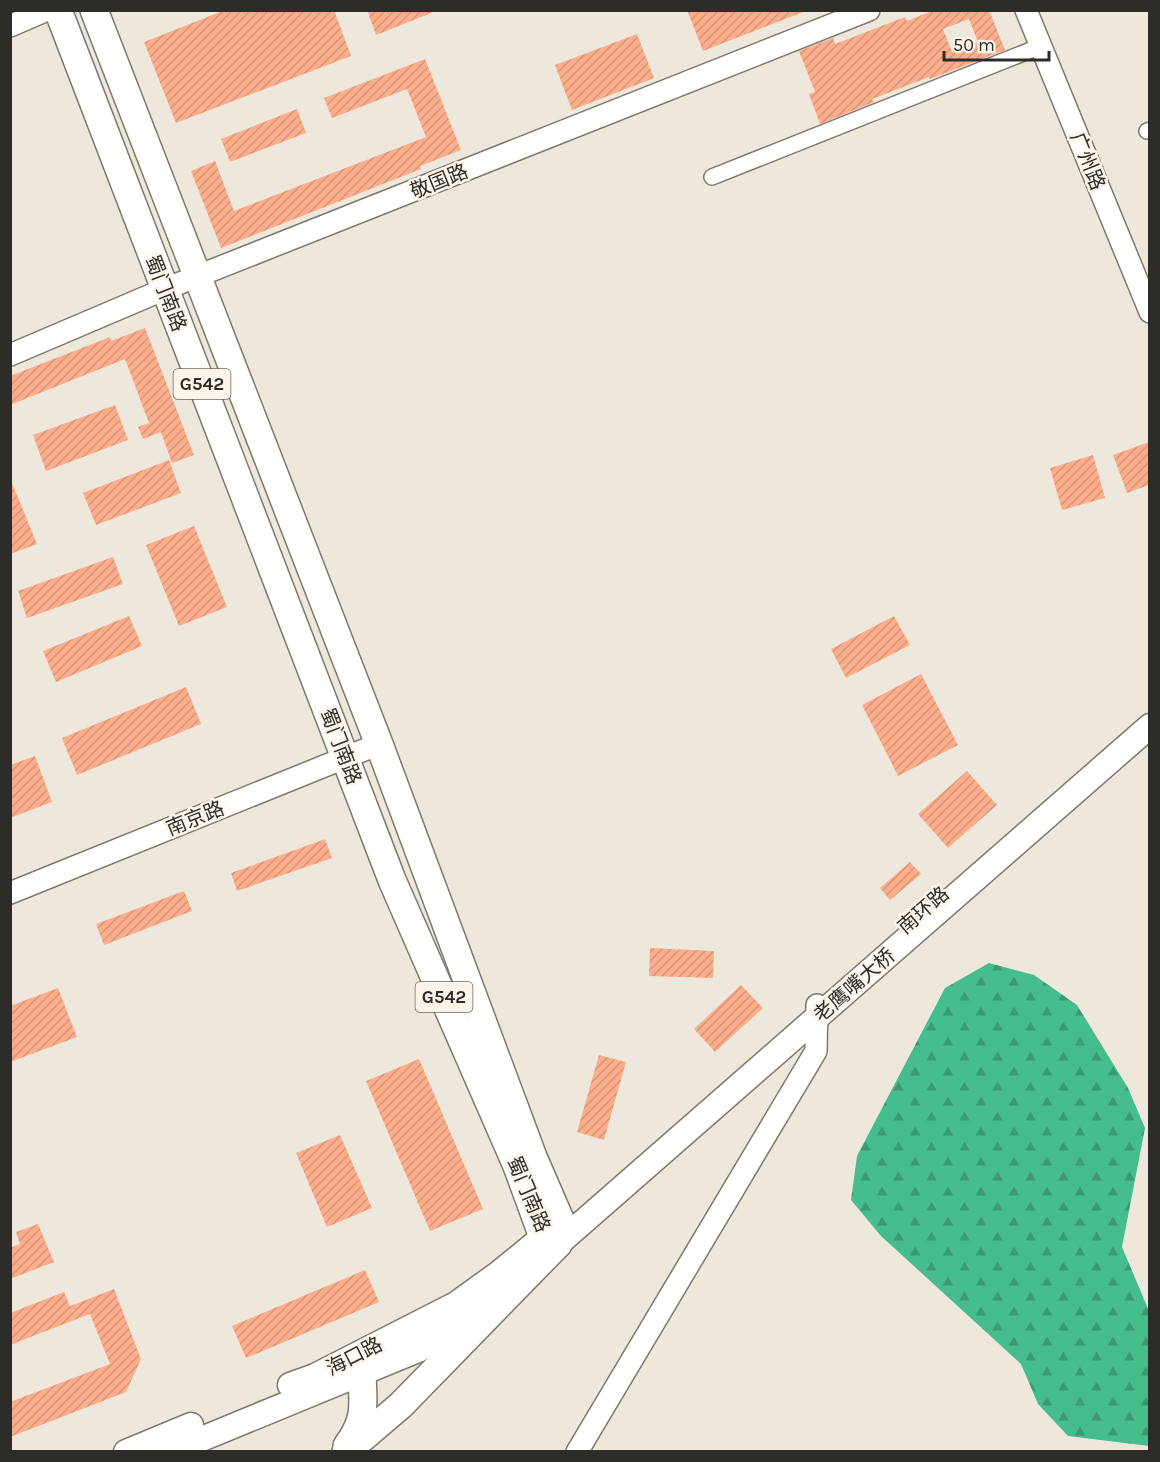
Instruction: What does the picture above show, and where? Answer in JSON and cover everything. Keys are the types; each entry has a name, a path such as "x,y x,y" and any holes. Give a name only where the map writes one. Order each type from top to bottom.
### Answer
{"highway":[{"name":"蜀门南路","path":"58,10 392,880 518,1166 554,1235"},
{"name":"蜀门南路","path":"94,10 379,744 529,1146 554,1235"},
{"path":"345,1452 401,1405 554,1235"},
{"path":"345,1452 361,1423 362,1374"}],"main road":[{"name":"南环路","path":"554,1235 817,1010 1149,716"},
{"name":"老鹰嘴大桥","path":"817,1010 1149,726"},
{"name":"海口路","path":"170,1452 418,1350 469,1318 554,1235"},
{"name":"海口路","path":"126,1452 315,1376 456,1304 554,1235"}],"street":[{"path":"10,26 47,10"},
{"name":"敬国路","path":"10,355 197,276 869,10"},
{"name":"广州路","path":"1026,10 1149,312"},
{"path":"712,177 1041,46"},
{"name":"南京路","path":"10,893 379,744"},
{"path":"577,1452 816,1051 817,1010"}],"green space":[{"path":"989,963 1034,975 1077,1005 1128,1088 1145,1128 1122,1247 1149,1311 1149,1446 1068,1436 1038,1404 1021,1364 881,1236 851,1200 857,1156 945,988"}],"building":[{"path":"225,10 334,10 351,56 176,123 144,42"},
{"path":"367,10 436,10 436,11 376,35"},
{"path":"687,10 806,10 806,11 703,51"},
{"path":"934,10 989,10 1005,50 872,99 874,102 820,124 809,94 815,92 799,51 833,38 835,44 905,17 907,21","holes":["969,19 978,42 952,52 943,29"]},
{"path":"637,34 654,78 572,110 555,65"},
{"path":"425,59 461,150 420,166 421,169 221,248 191,171 215,161 234,211 426,137 407,89 332,118 324,98"},
{"path":"297,109 306,133 230,162 221,139"},
{"path":"145,328 194,455 172,463 161,432 143,439 138,427 149,423 125,359 10,405 10,376 110,337 111,341"},
{"path":"115,405 128,440 46,471 33,435"},
{"path":"1149,442 1149,485 1127,493 1113,455"},
{"path":"1093,455 1105,498 1062,510 1050,468"},
{"path":"169,460 181,493 96,525 83,493"},
{"path":"10,478 37,544 10,554"},
{"path":"194,526 227,607 179,626 146,545"},
{"path":"113,557 123,584 27,618 18,591"},
{"path":"129,616 142,646 56,682 43,651"},
{"path":"894,616 910,645 846,678 831,649"},
{"path":"921,674 958,745 898,776 862,705"},
{"path":"186,687 201,724 77,775 62,738"},
{"path":"35,756 52,802 10,818 10,765"},
{"path":"967,771 997,805 948,848 918,814"},
{"path":"325,839 332,858 237,891 231,873"},
{"path":"910,862 921,874 890,900 880,888"},
{"path":"184,891 192,911 104,945 96,924"},
{"path":"650,948 714,951 713,978 649,976"},
{"path":"741,985 763,1008 715,1052 694,1029"},
{"path":"58,988 77,1037 10,1062 10,1006"},
{"path":"599,1055 626,1062 604,1140 577,1132"},
{"path":"419,1059 483,1209 430,1231 366,1081"},
{"path":"340,1135 372,1208 327,1227 296,1153"},
{"path":"38,1224 54,1262 10,1279 10,1248 20,1244 16,1232"},
{"path":"365,1270 379,1302 246,1358 232,1326"},
{"path":"114,1289 141,1359 126,1392 10,1437 10,1402 110,1364 90,1314 10,1345 10,1313 64,1292 70,1306"}]}
